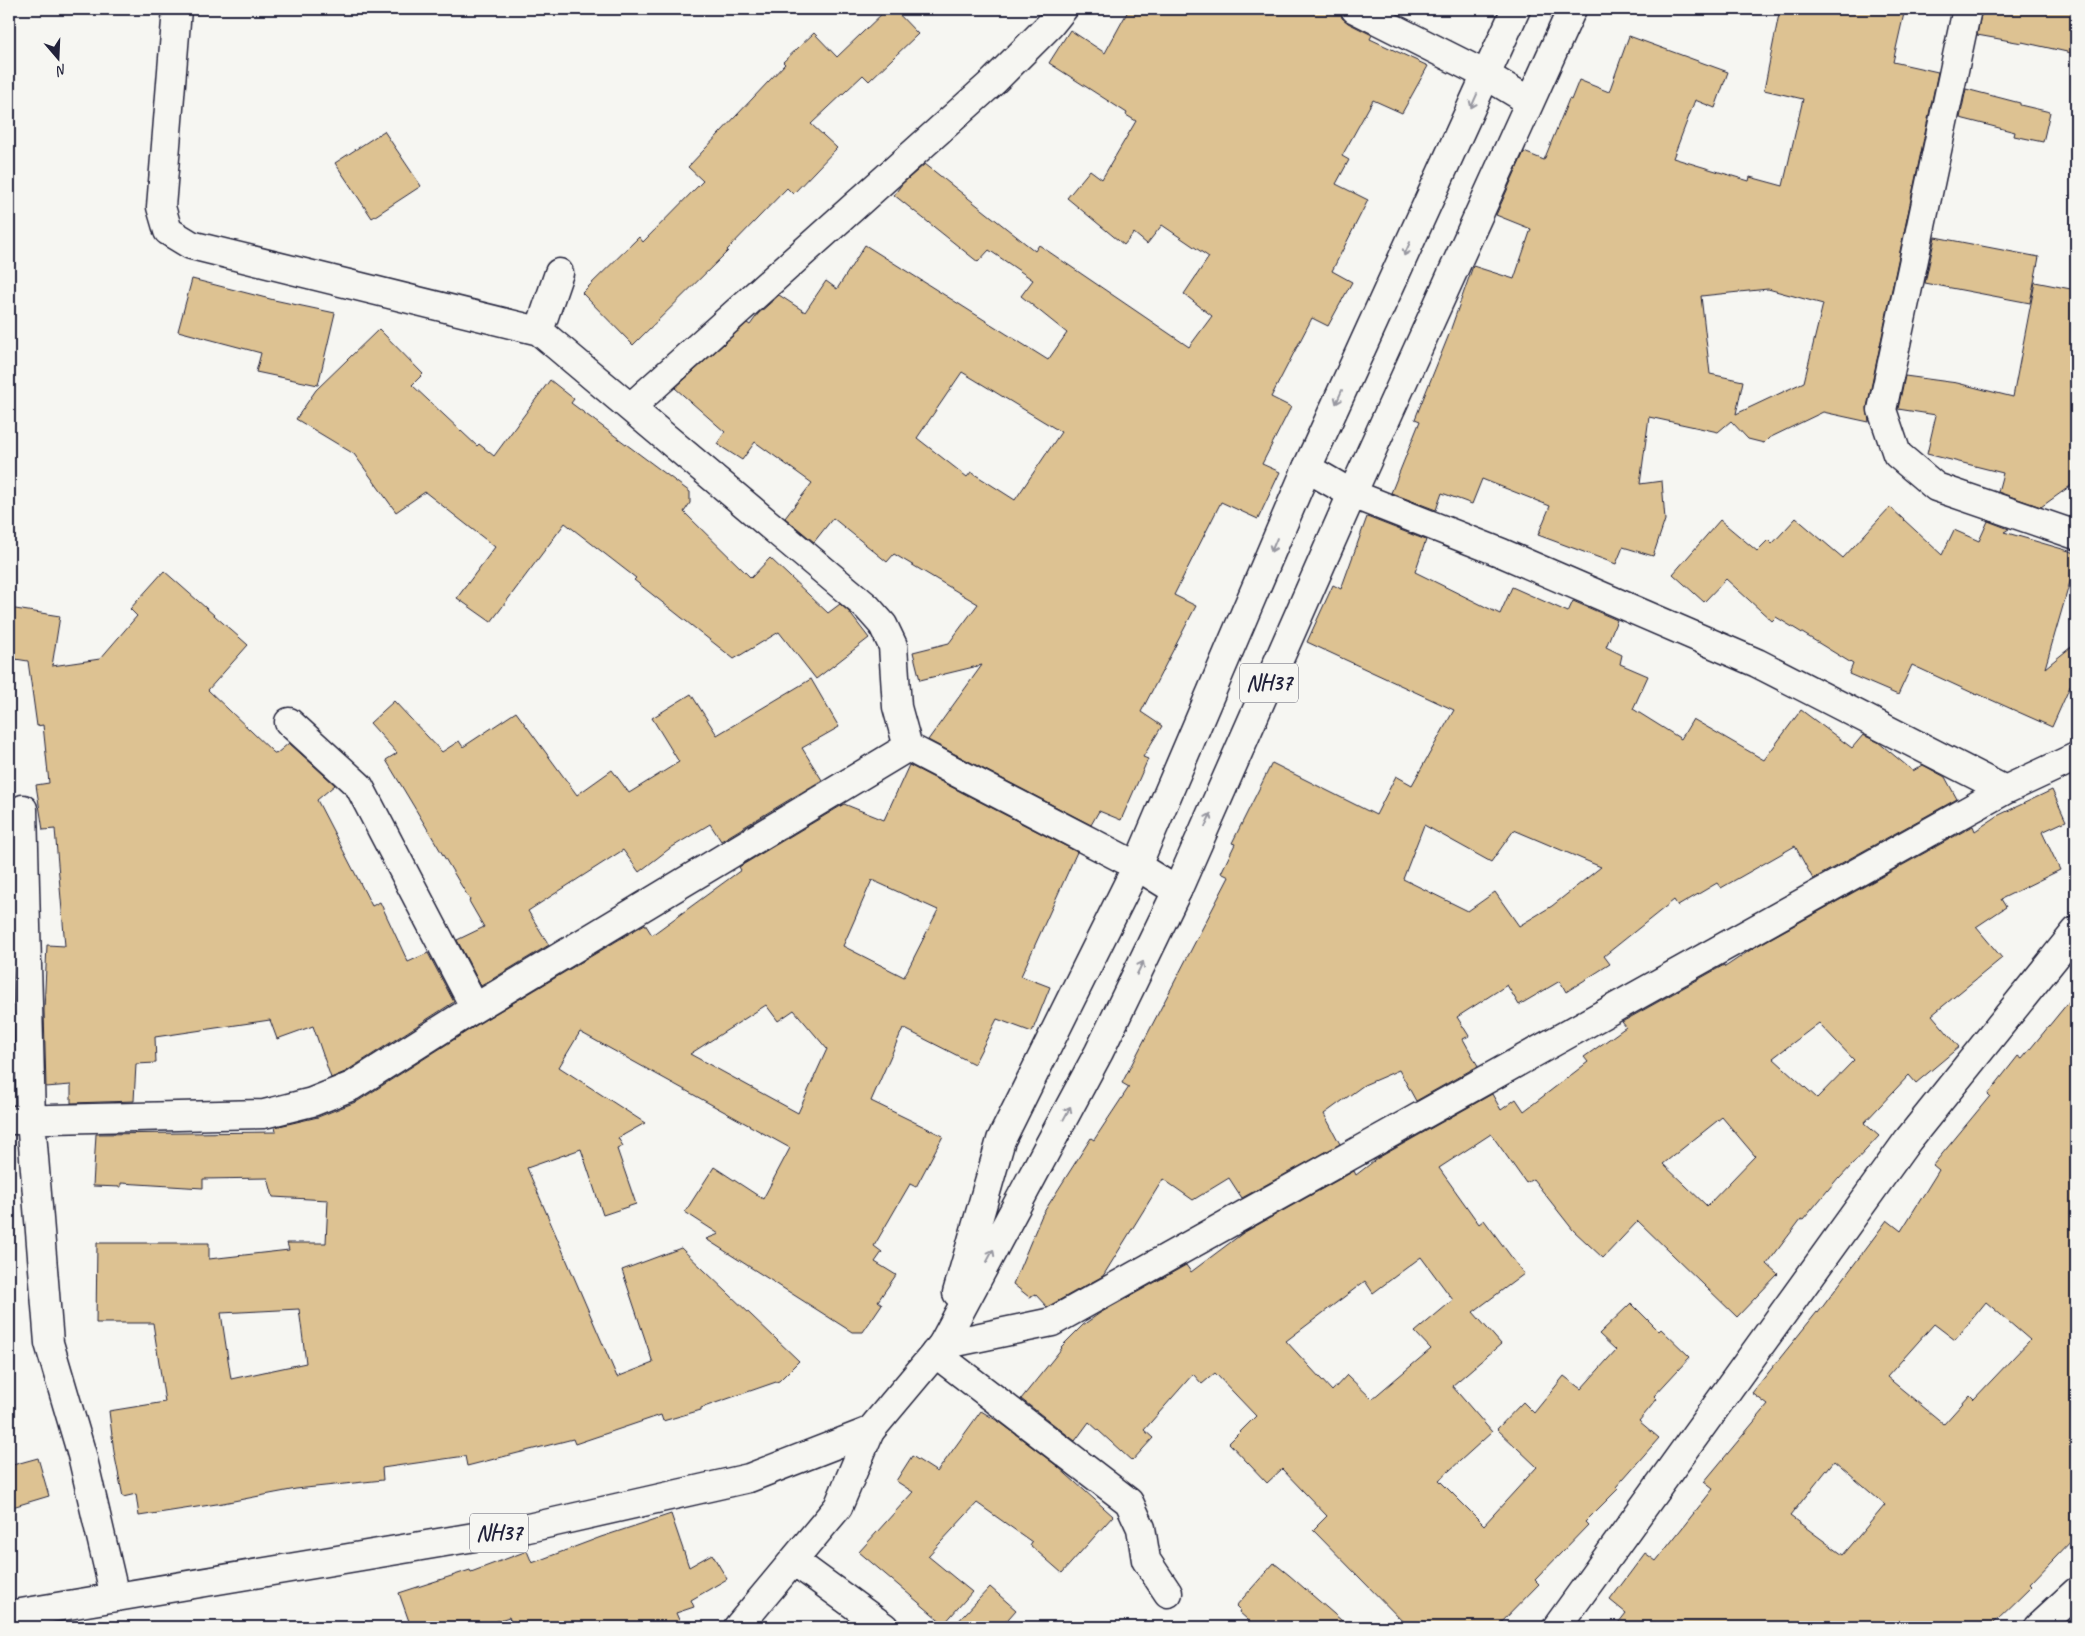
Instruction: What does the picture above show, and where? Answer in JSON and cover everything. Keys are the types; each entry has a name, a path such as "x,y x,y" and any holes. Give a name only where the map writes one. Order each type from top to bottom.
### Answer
{"main road":[{"path":"177,9 161,208 168,231 191,245 539,331 867,608 883,625 894,646 897,707 908,747 1137,866 1177,891"},
{"path":"631,407 994,82 1050,25 1063,9"},
{"path":"1356,9 1486,75 1529,101"},
{"name":"NH37","path":"938,1349 1001,1140 1137,866 1307,468 1516,9"},
{"name":"NH37","path":"9,1614 528,1528 748,1478 870,1431 938,1349 1099,1052 1177,891 1352,494 1572,9"},
{"path":"1967,9 1882,410 1896,454 1936,488 2076,535"},
{"path":"539,331 559,273"},
{"path":"1307,468 1352,494 1502,553 1757,663 2005,790"},
{"path":"289,722 359,786 475,1008"},
{"path":"20,1120 264,1114 312,1102 352,1086 475,1008 908,747"},
{"path":"938,1349 1052,1322 2005,790 2076,757"},
{"path":"23,809 18,1002 20,1120 49,1342 82,1455 115,1597"},
{"path":"1557,1627 1908,1140 2076,931"},
{"path":"938,1349 1129,1502 1141,1528 1146,1560 1168,1593"},
{"path":"738,1627 838,1507 870,1431"},
{"path":"794,1561 884,1627"},
{"path":"2038,1627 2076,1592"}],"building":[{"path":"887,9 894,9 918,34 869,81 863,75 811,124 837,148 793,194 787,188 728,251 633,345 582,293 639,237 643,242 703,181 688,167 785,64 783,62 814,33 837,57"},
{"path":"1129,9 1340,9 1342,18 1372,35 1370,39 1428,66 1402,113 1373,100 1342,156 1349,160 1336,184 1368,200 1332,271 1352,282 1328,326 1312,318 1271,397 1291,407 1262,464 1280,472 1258,519 1221,502 1174,595 1196,606 1141,712 1162,726 1143,757 1148,759 1121,820 1099,811 1091,825 928,740 982,665 920,680 913,652 949,643 978,604 894,554 887,562 833,518 814,542 785,518 812,483 755,442 742,460 717,444 725,432 675,388 747,323 750,325 758,314 779,295 805,312 826,281 837,289 865,245 1048,360 1067,333 1021,296 1033,280 989,250 978,262 894,195 902,184 925,164 1035,251 1039,245 1189,347 1212,316 1184,294 1209,257 1162,225 1147,244 1134,233 1124,245 1067,198 1090,170 1102,179 1136,121 1126,115 1127,113 1049,63 1070,30 1105,53","holes":["962,372 1061,432 1015,500 971,472 967,477 917,438"]},
{"path":"1780,9 1905,9 1893,62 1938,72 1867,407 1869,422 1823,412 1769,438 1764,443 1748,439 1731,421 1718,432 1649,417 1640,484 1662,481 1665,520 1653,556 1623,547 1616,564 1538,535 1550,506 1482,479 1472,504 1442,493 1436,510 1391,493 1420,421 1415,419 1448,337 1473,266 1514,279 1531,229 1496,215 1524,152 1544,160 1569,99 1571,100 1579,80 1609,92 1629,36 1728,72 1715,108 1695,100 1673,158 1749,181 1750,177 1783,186 1803,99 1764,90","holes":["1768,289 1823,304 1804,382 1736,414 1743,381 1710,374 1701,296"]},
{"path":"1982,9 2076,9 2076,54 2022,42 1977,35"},
{"path":"1966,89 2050,112 2043,142 2014,136 2015,132 1960,118"},
{"path":"384,131 421,186 372,218 335,163"},
{"path":"1935,237 2039,257 2030,303 1925,283"},
{"path":"192,279 335,313 318,385 256,372 261,353 178,331"},
{"path":"2035,282 2076,290 2076,482 2041,507 1998,492 2003,473 1927,454 1936,415 1898,409 1905,376 1957,383 2013,397"},
{"path":"379,329 423,374 412,385 477,446 479,444 494,456 550,380 574,399 571,403 690,492 690,503 684,512 751,578 770,558 828,613 840,604 849,612 869,638 816,679 779,632 734,659 634,580 636,578 565,523 491,622 457,598 495,547 425,492 396,512 354,454 296,419 316,390"},
{"path":"1890,507 1942,555 1954,530 1979,541 1988,521 2009,529 2004,532 2076,553 2076,561 2045,668 2076,643 2076,673 2052,727 1912,665 1898,695 1849,674 1853,664 1776,617 1772,621 1726,579 1704,602 1673,574 1720,520 1757,551 1768,540 1772,544 1796,518 1843,558"},
{"path":"1367,517 1426,540 1415,572 1500,614 1512,587 1568,612 1573,601 1617,620 1606,647 1622,655 1620,664 1648,676 1633,709 1681,739 1693,719 1764,760 1801,710 1852,748 1863,735 1878,742 1913,771 1923,765 1945,777 1957,799 1813,879 1795,846 1721,888 1717,883 1678,906 1674,900 1604,956 1610,964 1566,992 1560,981 1519,1005 1507,985 1457,1017 1469,1036 1463,1039 1478,1066 1416,1101 1399,1070 1364,1085 1324,1114 1340,1144 1242,1198 1229,1178 1193,1200 1163,1179 1103,1276 1047,1307 1035,1294 1029,1297 1013,1284 1042,1215 1091,1138 1094,1140 1129,1087 1122,1083 1229,877 1221,873 1235,844 1232,843 1272,763 1376,815 1396,776 1412,785 1454,710 1307,642 1333,585 1341,589","holes":["1424,825 1491,862 1514,830 1601,867 1552,906 1519,926 1495,892 1468,911 1403,879"]},
{"path":"164,571 248,645 208,690 273,752 276,754 289,743 335,785 317,800 372,906 380,902 408,962 428,953 454,1002 345,1072 331,1078 313,1026 277,1039 270,1020 155,1037 156,1063 136,1064 134,1101 71,1103 71,1085 46,1087 44,1010 47,945 65,946 55,829 43,830 36,785 49,783 43,725 37,726 28,661 9,658 9,608 60,616 52,666 100,659 137,616 130,609"},
{"path":"811,679 839,727 802,748 822,780 721,841 710,824 669,849 639,872 623,850 528,911 549,945 481,986 457,940 484,927 470,900 386,760 397,753 370,723 394,701 442,752 459,741 463,747 516,712 577,795 612,770 629,793 679,762 652,718 691,694 717,735"},
{"path":"909,765 1077,852 1021,976 1050,987 1032,1032 997,1019 974,1064 903,1028 871,1101 943,1136 916,1187 910,1184 874,1246 882,1252 875,1262 896,1275 878,1301 882,1304 863,1332 852,1332 706,1239 719,1234 685,1212 714,1167 763,1199 790,1148 580,1032 559,1067 645,1123 618,1138 623,1146 617,1149 636,1204 603,1215 581,1149 527,1168 617,1377 653,1363 622,1270 681,1248 799,1361 779,1381 701,1408 701,1410 663,1421 661,1415 575,1444 573,1439 467,1466 465,1456 382,1468 383,1480 296,1489 139,1516 136,1494 123,1497 114,1452 109,1411 165,1402 153,1323 96,1323 97,1243 209,1243 209,1259 289,1250 287,1243 326,1243 328,1200 273,1197 268,1178 203,1179 203,1188 121,1183 121,1187 93,1186 96,1134 276,1132 275,1127 318,1117 358,1101 483,1021 645,924 652,935 741,870 739,867 844,804 884,820","holes":["872,880 938,910 904,977 843,946","766,1005 778,1021 794,1010 827,1049 798,1113 690,1054","299,1309 306,1363 231,1379 221,1313"]},
{"path":"2052,790 2066,821 2042,832 2060,870 2001,899 2006,907 1976,927 2002,958 1932,1015 1959,1047 1916,1083 1909,1075 1864,1123 1879,1136 1838,1178 1803,1220 1801,1219 1767,1264 1778,1274 1737,1317 1638,1221 1603,1258 1573,1230 1533,1179 1526,1183 1491,1134 1439,1168 1479,1224 1484,1220 1524,1274 1473,1312 1501,1344 1452,1386 1492,1432 1439,1480 1484,1525 1537,1467 1497,1429 1523,1402 1534,1413 1564,1376 1581,1389 1616,1350 1599,1334 1631,1303 1659,1331 1661,1329 1690,1357 1654,1396 1657,1399 1639,1421 1659,1438 1616,1487 1618,1489 1585,1522 1588,1525 1535,1580 1539,1584 1497,1627 1408,1627 1313,1530 1327,1516 1282,1469 1267,1483 1229,1443 1256,1416 1215,1373 1202,1384 1193,1374 1144,1430 1153,1438 1132,1461 1089,1422 1075,1441 1021,1399 1061,1347 1083,1325 1100,1313 1186,1265 1191,1272 1243,1233 1354,1171 1356,1175 1378,1158 1492,1094 1501,1110 1516,1099 1524,1111 1588,1062 1584,1057 1626,1027 1622,1022 1724,965 1725,967 1755,947 1973,826 1975,831 1999,815","holes":["1819,1023 1854,1060 1817,1098 1773,1058","1722,1117 1755,1156 1707,1206 1663,1164","1421,1257 1453,1300 1415,1332 1431,1349 1372,1399 1347,1375 1332,1391 1286,1341 1365,1281 1373,1293"]},
{"path":"2076,993 2076,1536 2030,1584 2032,1586 1990,1627 1615,1627 1626,1613 1610,1600 1645,1553 1656,1561 1713,1489 1704,1482 1768,1405 1752,1393 1818,1313 1887,1220 1901,1231 1939,1170 1933,1165 1990,1096 1988,1094 2018,1056 2022,1059","holes":["1986,1302 2030,1340 1974,1399 1970,1395 1944,1424 1887,1377 1934,1324 1955,1340","1834,1461 1885,1505 1843,1555 1790,1516"]},
{"path":"9,1011 13,1011 15,1088 9,1088"},
{"path":"981,1411 1001,1423 1057,1466 1113,1516 1062,1573 1030,1545 1032,1542 977,1503 928,1556 972,1592 944,1624 859,1552 913,1492 896,1481 912,1456 937,1472"},
{"path":"38,1458 49,1496 9,1508 9,1466"},
{"path":"671,1514 689,1567 712,1554 727,1579 691,1600 694,1607 676,1613 682,1627 513,1627 509,1617 479,1627 411,1627 399,1593 470,1570 471,1572 527,1551 532,1563 601,1537"},
{"path":"1274,1563 1349,1627 1256,1627 1239,1612 1240,1610 1236,1606"},
{"path":"990,1587 1016,1610 1001,1627 953,1627"}]}
